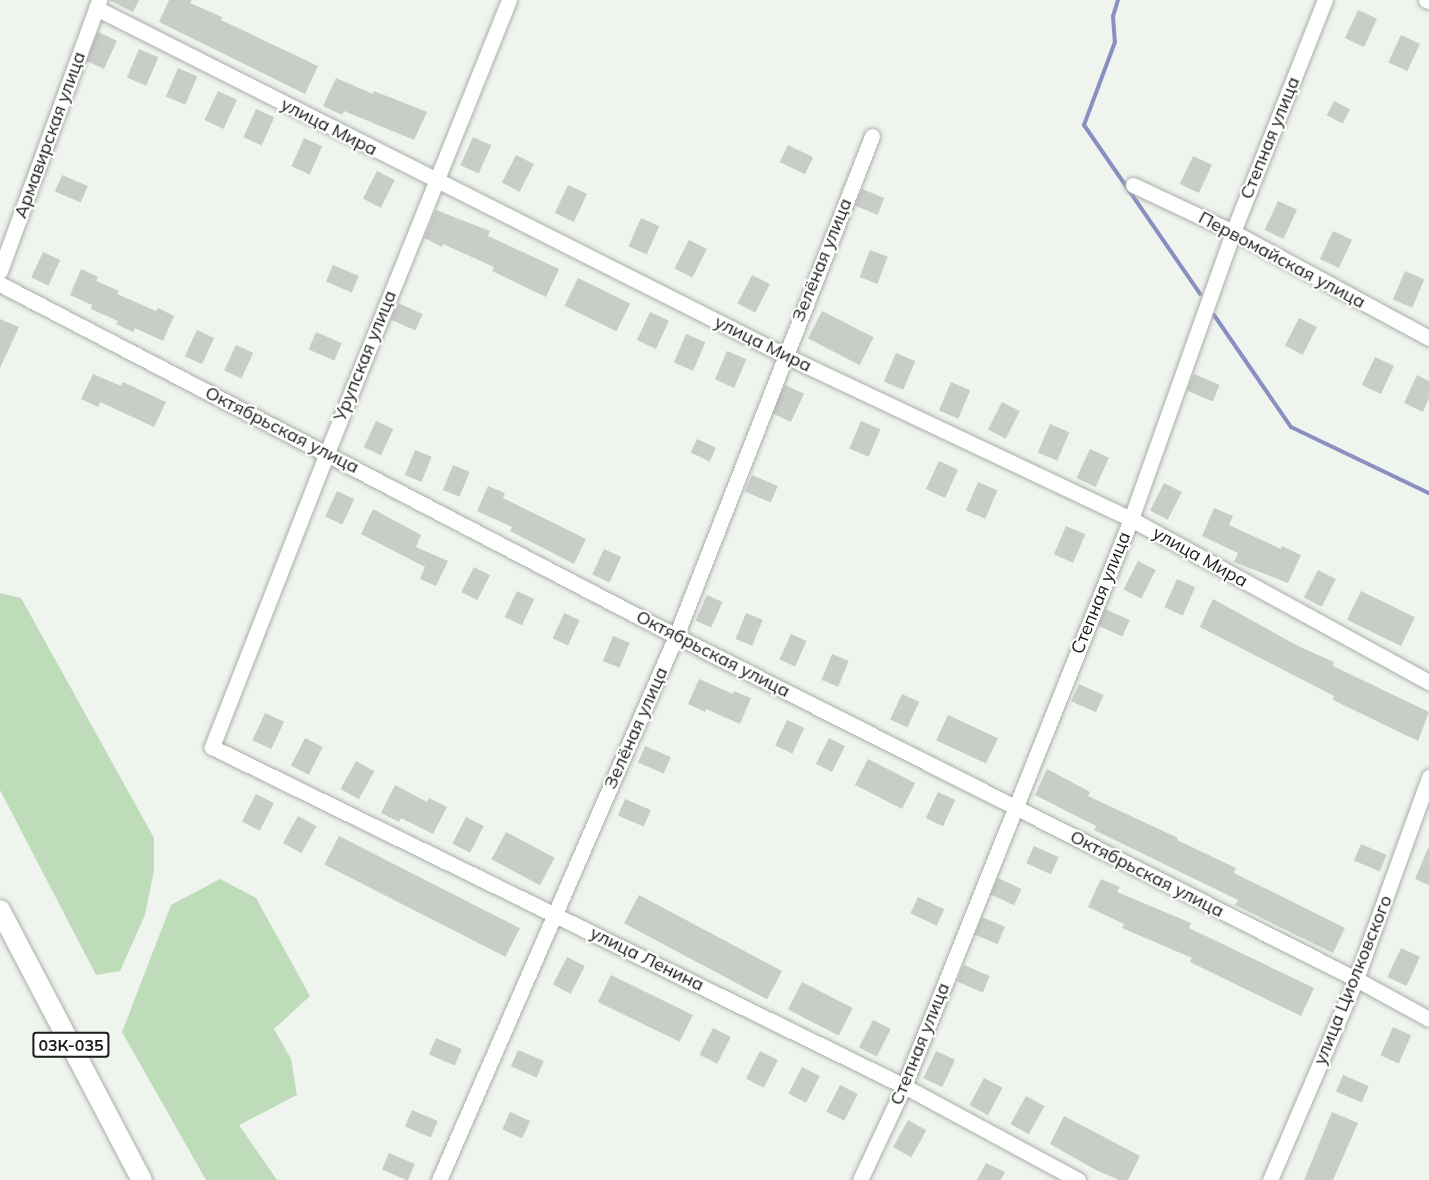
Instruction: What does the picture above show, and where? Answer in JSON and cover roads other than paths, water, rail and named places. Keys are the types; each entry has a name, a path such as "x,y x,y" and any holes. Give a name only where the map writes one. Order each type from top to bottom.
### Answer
{"main road":[{"name":"03К-035","path":"0,910 142,1180"}],"street":[{"name":"Урупская улица","path":"213,747 327,453 509,0"},
{"name":"Степная улица","path":"860,1180 904,1086 1131,519 1233,232 1325,0"},
{"name":"улица Мира","path":"98,4 435,181 784,355 1131,519 1429,682"},
{"name":"Армавирская улица","path":"0,270 98,4"},
{"name":"Зелёная улица","path":"439,1180 676,636 784,355 872,136"},
{"name":"Первомайская улица","path":"1133,185 1233,232 1429,338"},
{"name":"Октябрьская улица","path":"0,284 676,636 1356,979 1429,1019"},
{"name":"улица Ленина","path":"213,747 904,1086 1078,1180"},
{"name":"улица Циолковского","path":"1270,1180 1356,979 1429,777"}],"waterway":[{"path":"1118,0 1113,16 1115,42 1084,125 1200,294"},
{"path":"1214,315 1291,427 1429,493"}]}
